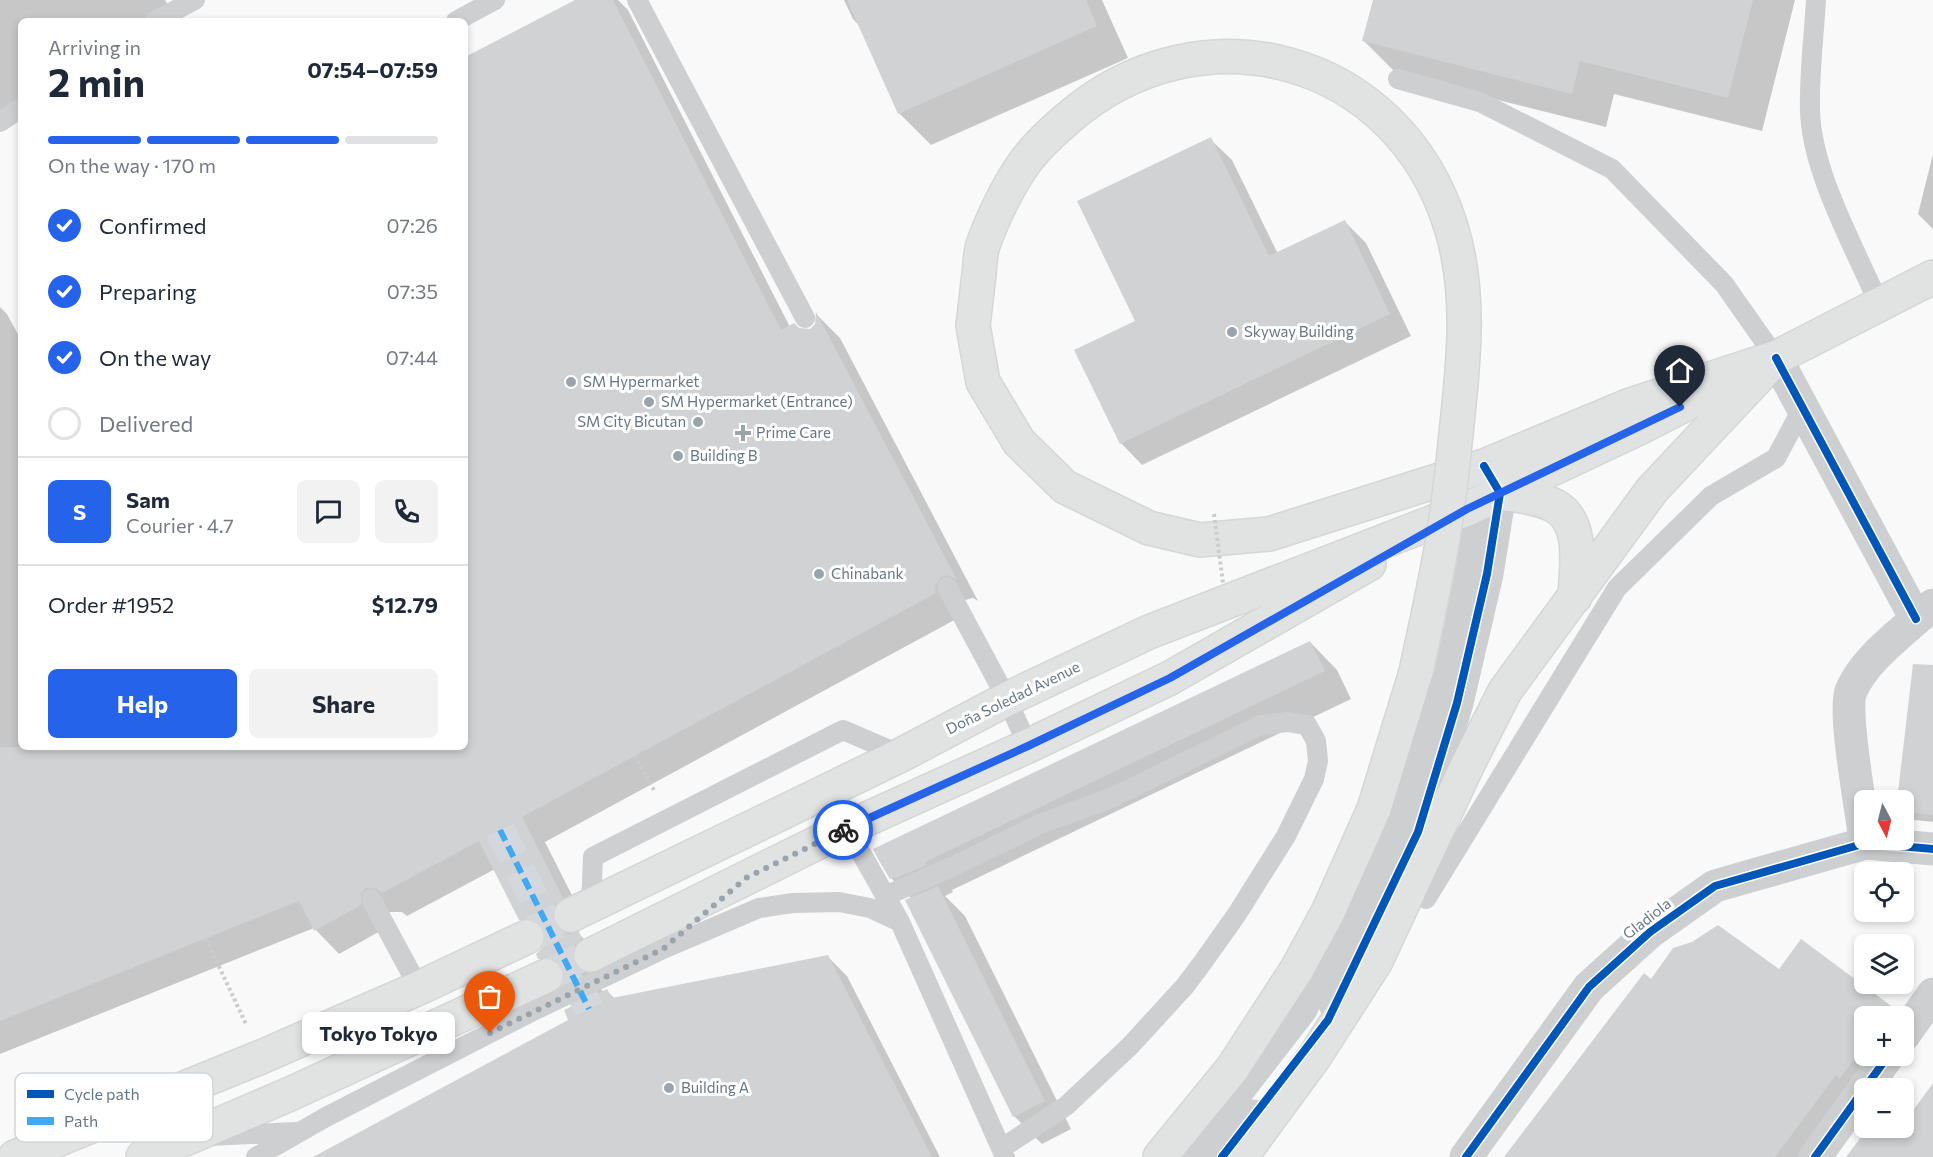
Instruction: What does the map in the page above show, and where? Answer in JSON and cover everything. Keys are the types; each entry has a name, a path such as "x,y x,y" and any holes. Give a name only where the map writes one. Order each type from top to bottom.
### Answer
{"main road":[{"path":"1160,1157 1232,1069 1297,969 1328,912 1374,809 1416,672 1447,513 1463,360 1464,314 1461,272 1451,226 1434,185 1414,149 1389,121 1359,97 1328,78 1292,65 1258,59 1218,57 1186,60 1146,70 1120,81 1087,102 1055,130 1025,162 1002,202 982,247 972,326 983,382 1019,442 1065,488 1149,528 1200,540 1269,534 1492,479 1630,405 1776,358 1933,277"},
{"path":"1241,1157 1315,1056 1376,961 1468,764 1505,691 1652,490 1776,358"},
{"path":"1492,479 1556,507 1567,516 1574,528 1576,543 1573,600"},
{"name":"Doña Soledad Avenue","path":"591,954 657,937 746,878 847,828 1028,746 1170,678 1467,509 1492,479"},
{"name":"Doña Soledad Avenue","path":"581,911 1007,699 1149,632 1467,509"},
{"path":"213,1077 419,988 527,936"},
{"path":"213,1127 546,976"},
{"path":"15,1157 52,1142"},
{"path":"142,1157 179,1142"}],"street":[{"path":"1776,358 1925,612 1878,653 1859,676 1850,693 1853,757 1858,790"},
{"path":"1222,1157 1328,1020 1418,832 1457,703 1487,574 1492,479"},
{"path":"1186,1157 1301,1009 1387,827 1425,702 1455,576 1467,509"},
{"name":"Gladiola","path":"1466,1157 1589,987 1650,932 1715,886 1854,842"},
{"name":"Gladiola","path":"1914,846 1933,849"},
{"path":"1914,1021 1933,994"},
{"path":"1815,1157 1881,1066"}],"lane":[{"path":"160,12 195,0"},
{"path":"462,18 495,0"},
{"path":"637,0 805,318"},
{"path":"1816,0 1810,111 1815,148 1834,206 1879,304"},
{"path":"1398,79 1480,102 1612,170 1724,284 1776,358"},
{"path":"0,122 18,110"},
{"path":"1426,899 1617,588 1711,496 1776,458 1803,407"},
{"path":"947,587 1007,699 1028,746"},
{"path":"847,828 885,896 900,922 1004,1153 1066,1107 1130,1046 1185,986 1237,914 1286,836 1314,779 1318,761 1316,741 1307,725 1287,722 1261,725 1111,798 1040,824 954,867 885,896"},
{"path":"581,911 593,856 843,730 900,754"},
{"path":"657,937 701,917 746,878"},
{"path":"371,899 419,988"},
{"path":"256,1157 298,1132 531,1012 657,937 701,917 793,903 839,902 870,908 900,922"},
{"path":"657,937 759,908"},
{"path":"213,1136 298,1132"}],"path":[{"path":"1214,514 1223,583"},
{"path":"636,756 656,794"},
{"path":"206,939 261,1057"}],"building":[{"name":"Building B","path":"575,0 613,0 781,330 794,323 799,328 810,329 815,324 816,312 957,580 948,575 941,577 935,586 936,593 522,817 563,898 556,904 552,913 554,924 569,934 579,932 582,938 575,945 572,954 575,964 580,970 586,972 563,984 565,977 563,969 557,961 548,957 538,959 536,954 543,947 546,939 544,928 537,921 529,918 519,920 479,841 382,893 377,889 366,888 361,893 361,905 314,931 299,901 0,1021 0,747 18,747 18,750 468,750 468,55"},
{"path":"847,0 1086,0 1097,26 898,114"},
{"path":"1373,0 1753,0 1728,98 1580,61 1572,94 1362,41"},
{"name":"Skyway Building","path":"1211,137 1269,256 1345,220 1390,314 1120,444 1074,350 1135,321 1077,201"},
{"path":"1310,641 1325,671 925,862 927,865 890,879 873,849"},
{"path":"1913,664 1933,665 1933,815 1914,813 1914,790 1898,790"},
{"path":"938,886 1045,1101 1013,1117 905,900"},
{"path":"1718,925 1779,969 1801,939 1854,978 1854,994 1875,994 1891,1006 1854,1006 1854,1059 1840,1078 1836,1075 1775,1157 1504,1157 1644,973 1651,979 1673,948 1692,942"},
{"name":"Building A","path":"828,955 932,1157 313,1157 568,1020 564,1010 607,989 612,998"},
{"path":"1933,1083 1933,1157 1846,1157 1860,1138 1914,1138 1914,1109"}],"tunnel":[{"path":"500,830 589,1009"},
{"path":"527,937 571,915"},
{"path":"546,976 591,955"}],"marked path":[{"path":"500,830 589,1009"}],"cycle path":[{"path":"1776,358 1916,619"},
{"path":"1222,1157 1328,1020 1418,832 1457,703 1487,574 1500,493 1484,466"},
{"path":"1466,1157 1589,987 1650,932 1715,886 1866,843 1933,849"},
{"path":"1815,1157 1881,1066"}],"way so far":[{"path":"490,1033 663,949 746,878 843,830"}],"place":[{"name":"Skyway Building","path":"1232,332"},
{"name":"SM Hypermarket","path":"571,382"},
{"name":"SM Hypermarket (Entrance)","path":"649,402"},
{"name":"SM City Bicutan","path":"698,422"},
{"name":"Prime Care","path":"743,433"},
{"name":"Building B","path":"678,456"},
{"name":"Chinabank","path":"819,574"},
{"name":"Tokyo Tokyo","path":"490,1033"},
{"name":"Building A","path":"669,1088"}],"route":[{"path":"843,830 1028,746 1170,678 1467,509 1680,407"}]}
